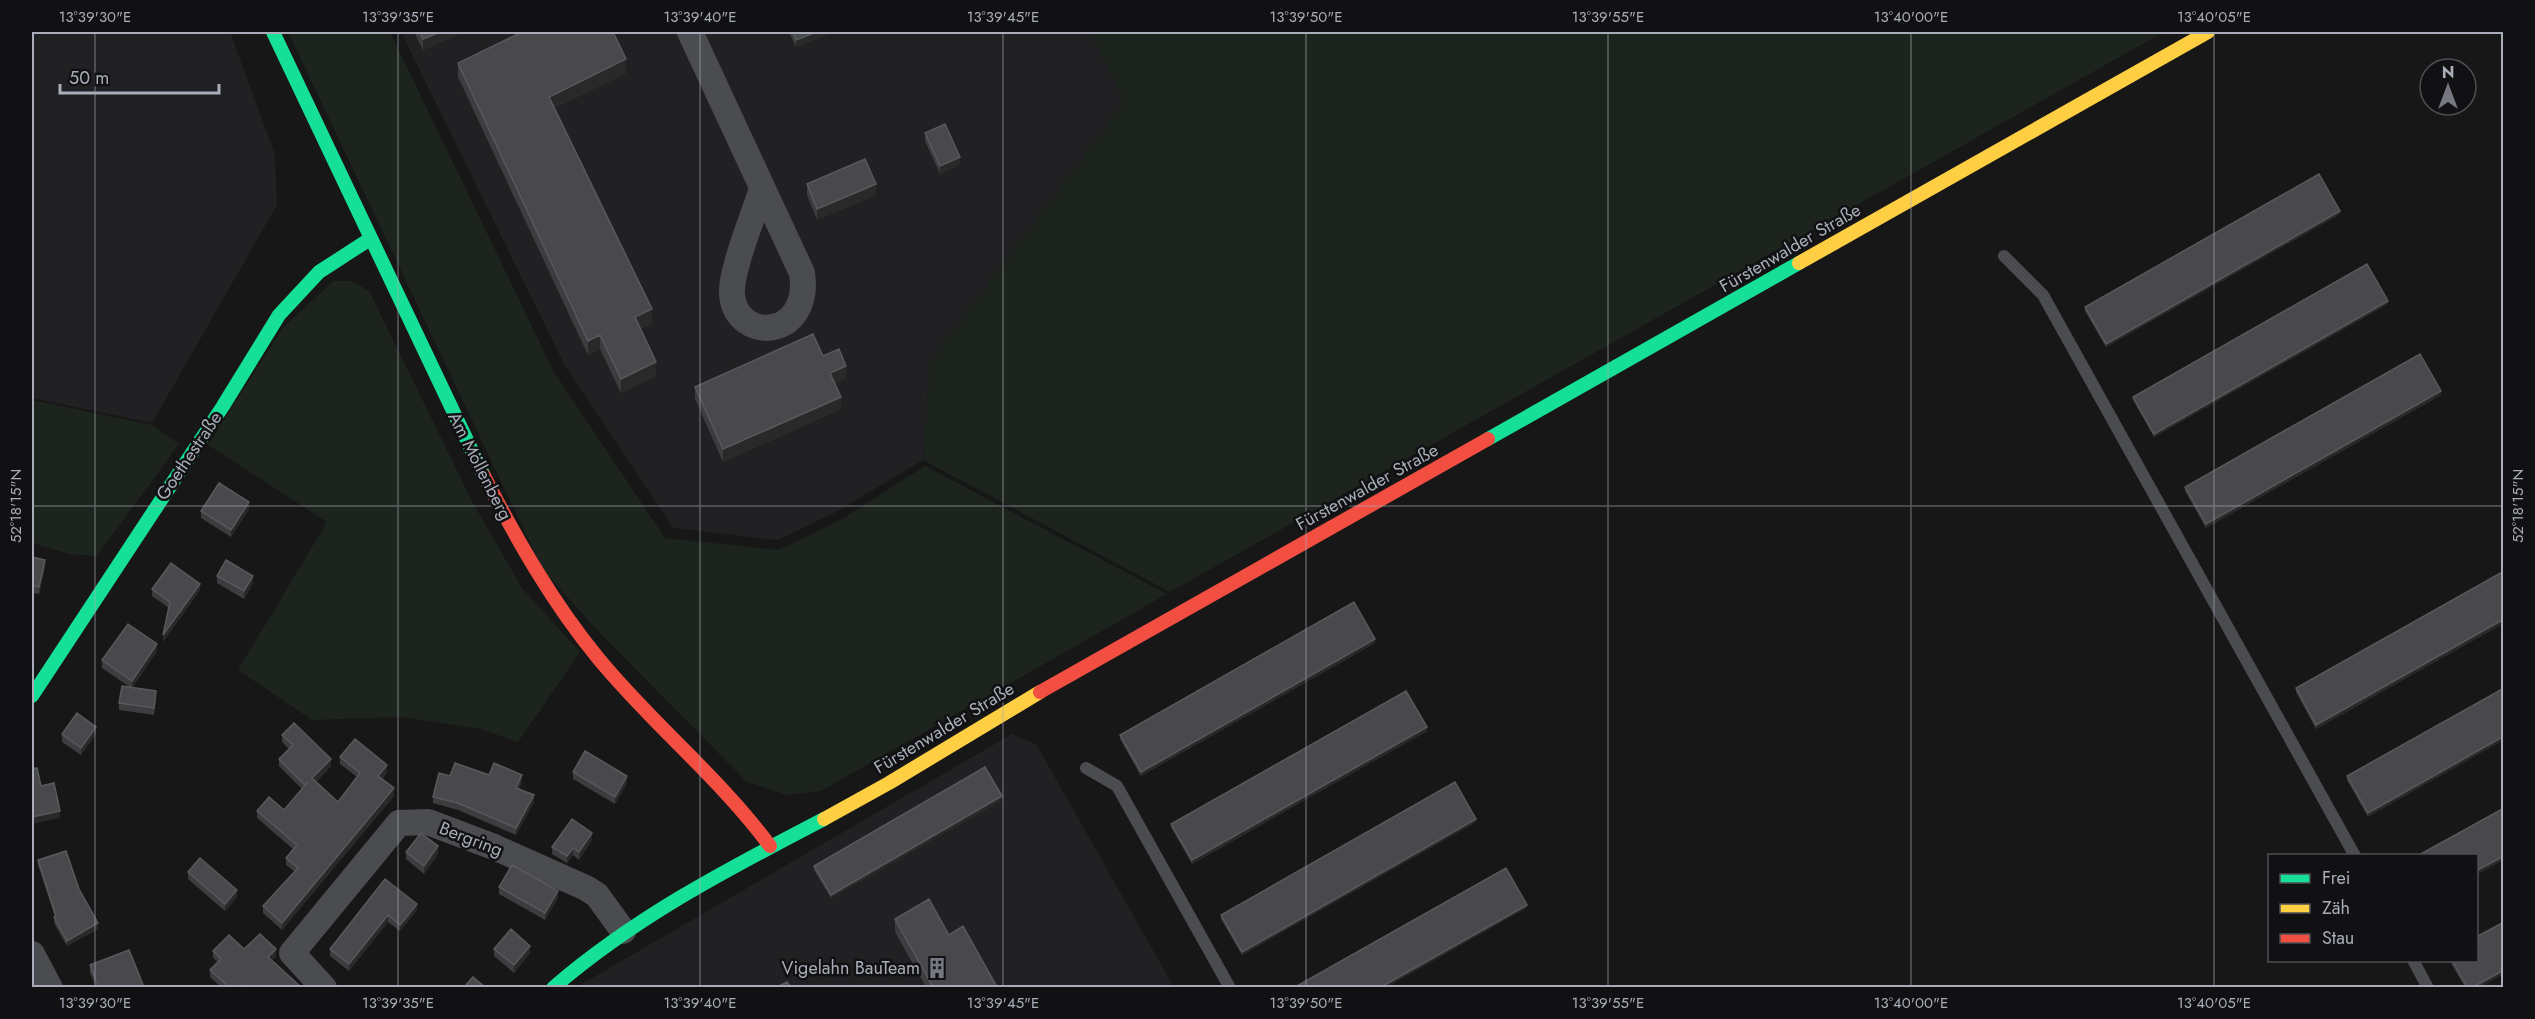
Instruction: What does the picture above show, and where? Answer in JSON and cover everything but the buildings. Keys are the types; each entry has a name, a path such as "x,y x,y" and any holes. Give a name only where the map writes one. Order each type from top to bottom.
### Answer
{"street":[{"name":"Am Möllenberg","path":"273,32 490,491 542,579 577,632 632,696 749,814 770,846"},
{"path":"690,32 799,266 804,288 802,302 794,316 781,325 765,329 749,323 737,312 732,295 734,279 762,189"},
{"name":"Fürstenwalder Straße","path":"553,987 576,966 623,931 770,846 894,780 988,721 2208,32"},
{"name":"Goethestraße","path":"32,696 223,406 279,315 319,272 370,239"},
{"name":"Bergring","path":"324,987 292,953 399,823 428,822 494,847 586,888 597,895 623,931"},
{"path":"32,954 50,987"}],"lane":[{"path":"2004,256 2043,295 2354,854"},
{"path":"1086,768 1117,786 1230,987"},
{"path":"2414,962 2428,987"}],"shaded area":[{"path":"32,32 230,32 275,155 277,205 152,423 32,398"},
{"path":"288,32 390,32 554,372 665,538 779,550 842,519 925,466 1167,594 821,791 787,795 746,781 598,631 543,570"},
{"path":"401,32 1090,32 1124,103 930,361 923,460 836,512 778,540 673,528 565,366"},
{"path":"1090,32 2164,32 1170,592 923,460 930,361 1124,103"},
{"path":"333,281 352,281 369,291 473,503 522,588 580,652 518,742 480,729 402,717 312,720 238,670 327,522 208,445 282,329"},
{"path":"32,400 152,425 179,444 97,556 69,554 32,543"},
{"path":"1012,734 1036,744 1174,987 575,988"}],"traffic: fast":[{"path":"273,32 484,476"},
{"path":"32,696 223,406 279,315 319,272 370,239"},
{"path":"1488,439 1799,263"},
{"path":"553,988 584,962 649,917 718,876 824,819"}],"traffic: slow":[{"path":"1799,263 2208,32"},
{"path":"824,819 889,783 1040,692"}],"traffic: jam":[{"path":"1040,692 1488,439"},
{"path":"484,476 536,570 581,637 640,706 729,797 770,846"}],"place":[{"name":"Vigelahn BauTeam","path":"937,968"}]}
